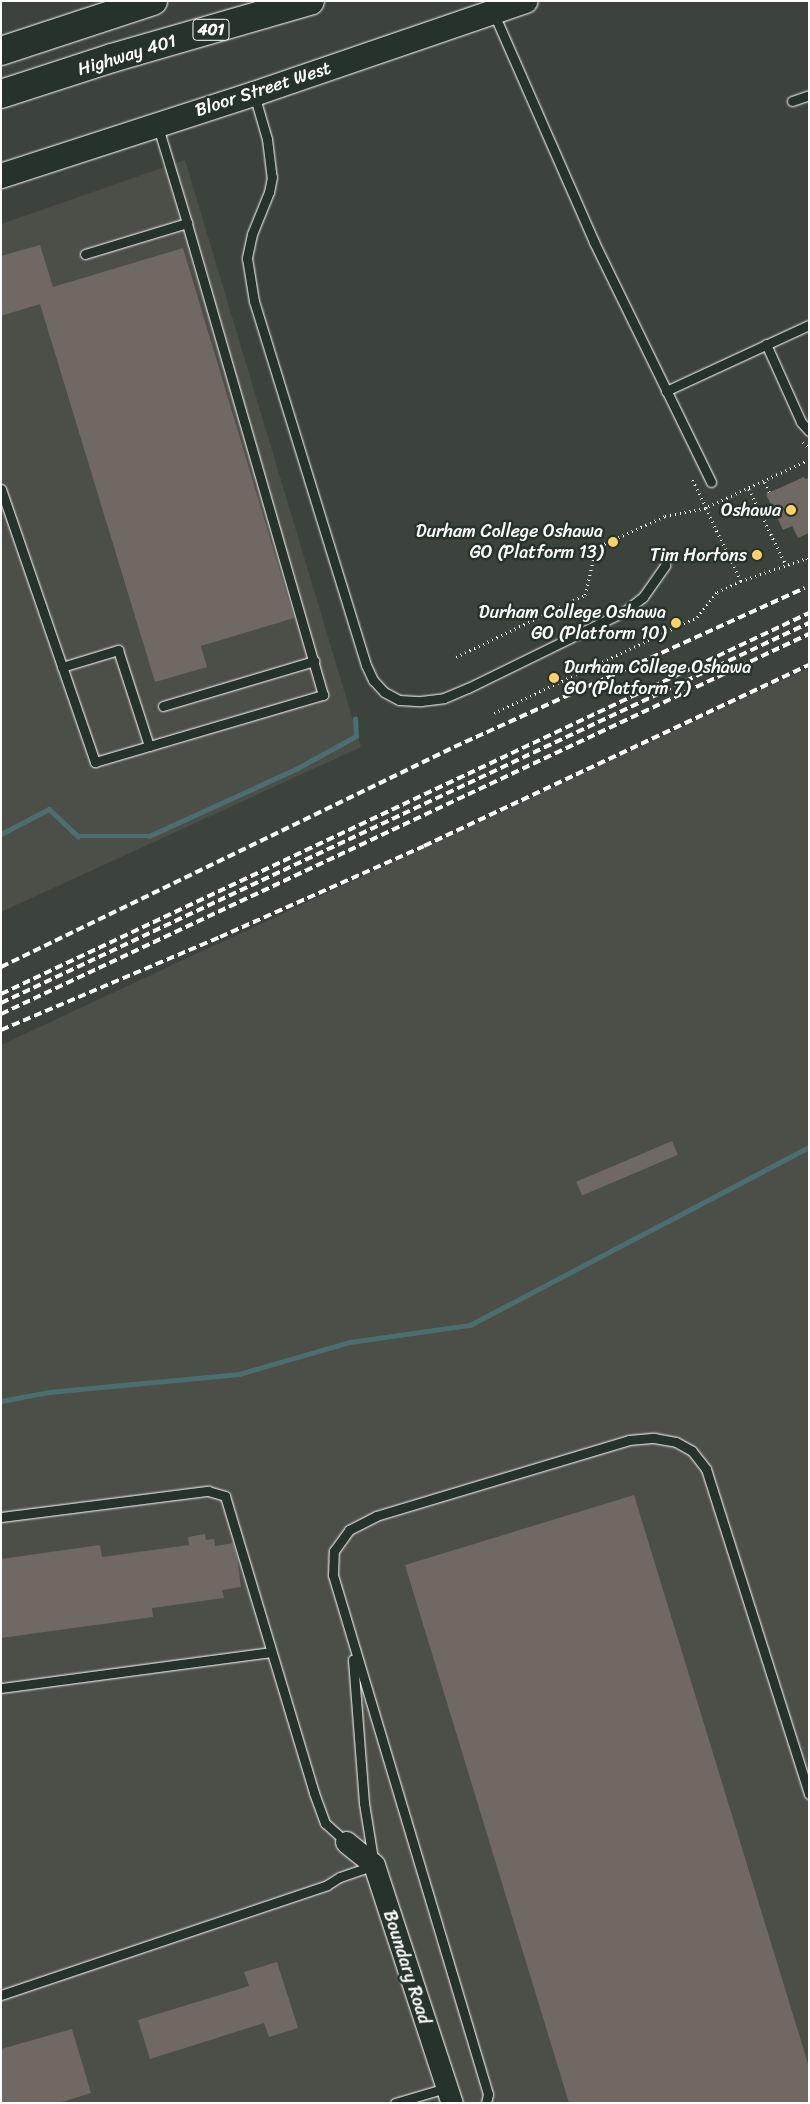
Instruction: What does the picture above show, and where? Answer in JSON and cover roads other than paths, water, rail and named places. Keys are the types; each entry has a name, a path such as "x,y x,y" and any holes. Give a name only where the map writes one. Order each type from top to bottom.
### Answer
{"highway":[{"path":"1,51 153,1"},
{"name":"Highway 401","path":"1,94 112,58 310,1"},
{"path":"1,114 112,58"}],"main road":[{"name":"Bloor Street West","path":"1,176 254,94 525,1"}],"street":[{"path":"346,1842 374,1865"},
{"name":"Boundary Road","path":"374,1865 449,2095"}],"lane":[{"path":"493,11 594,242 710,482"},
{"path":"254,94 267,139 272,177 269,192 252,234 247,258 254,301 366,664 373,680 384,692 399,700 421,701 452,695 625,611 643,596 665,565"},
{"path":"792,101 809,95"},
{"path":"1,490 95,762 324,695 157,124"},
{"path":"84,254 187,223"},
{"path":"666,391 809,325"},
{"path":"766,344 801,422 809,431"},
{"path":"62,667 118,650 148,746"},
{"path":"163,706 314,661"},
{"path":"486,2103 488,2094 333,1574 334,1551 349,1530 376,1516 629,1440 654,1438 676,1442 692,1451 706,1469 809,1794"},
{"path":"1,1517 208,1491 224,1496 314,1793 325,1823 346,1842"},
{"path":"1,1995 327,1885 340,1877 374,1865 364,1802 352,1641"},
{"path":"1,1688 271,1652"},
{"path":"395,2103 449,2095"}],"waterway":[{"path":"1,834 49,809 78,836 149,836 296,769 356,736 355,719"},
{"path":"1,1401 49,1392 239,1374 350,1342 470,1325 809,1147"}],"railway":[{"path":"1,967 454,747 805,588"},
{"path":"1,994 809,613"},
{"path":"1,1003 809,623"},
{"path":"1,1014 809,634"},
{"path":"1,1030 220,937 424,846 809,665"}],"place":[{"name":"Oshawa","path":"791,510"},
{"name":"Durham College Oshawa GO (Platform 13)","path":"613,542"},
{"name":"Tim Hortons","path":"757,555"},
{"name":"Durham College Oshawa GO (Platform 10)","path":"676,623"},
{"name":"Durham College Oshawa GO (Platform 7)","path":"554,678"}]}
